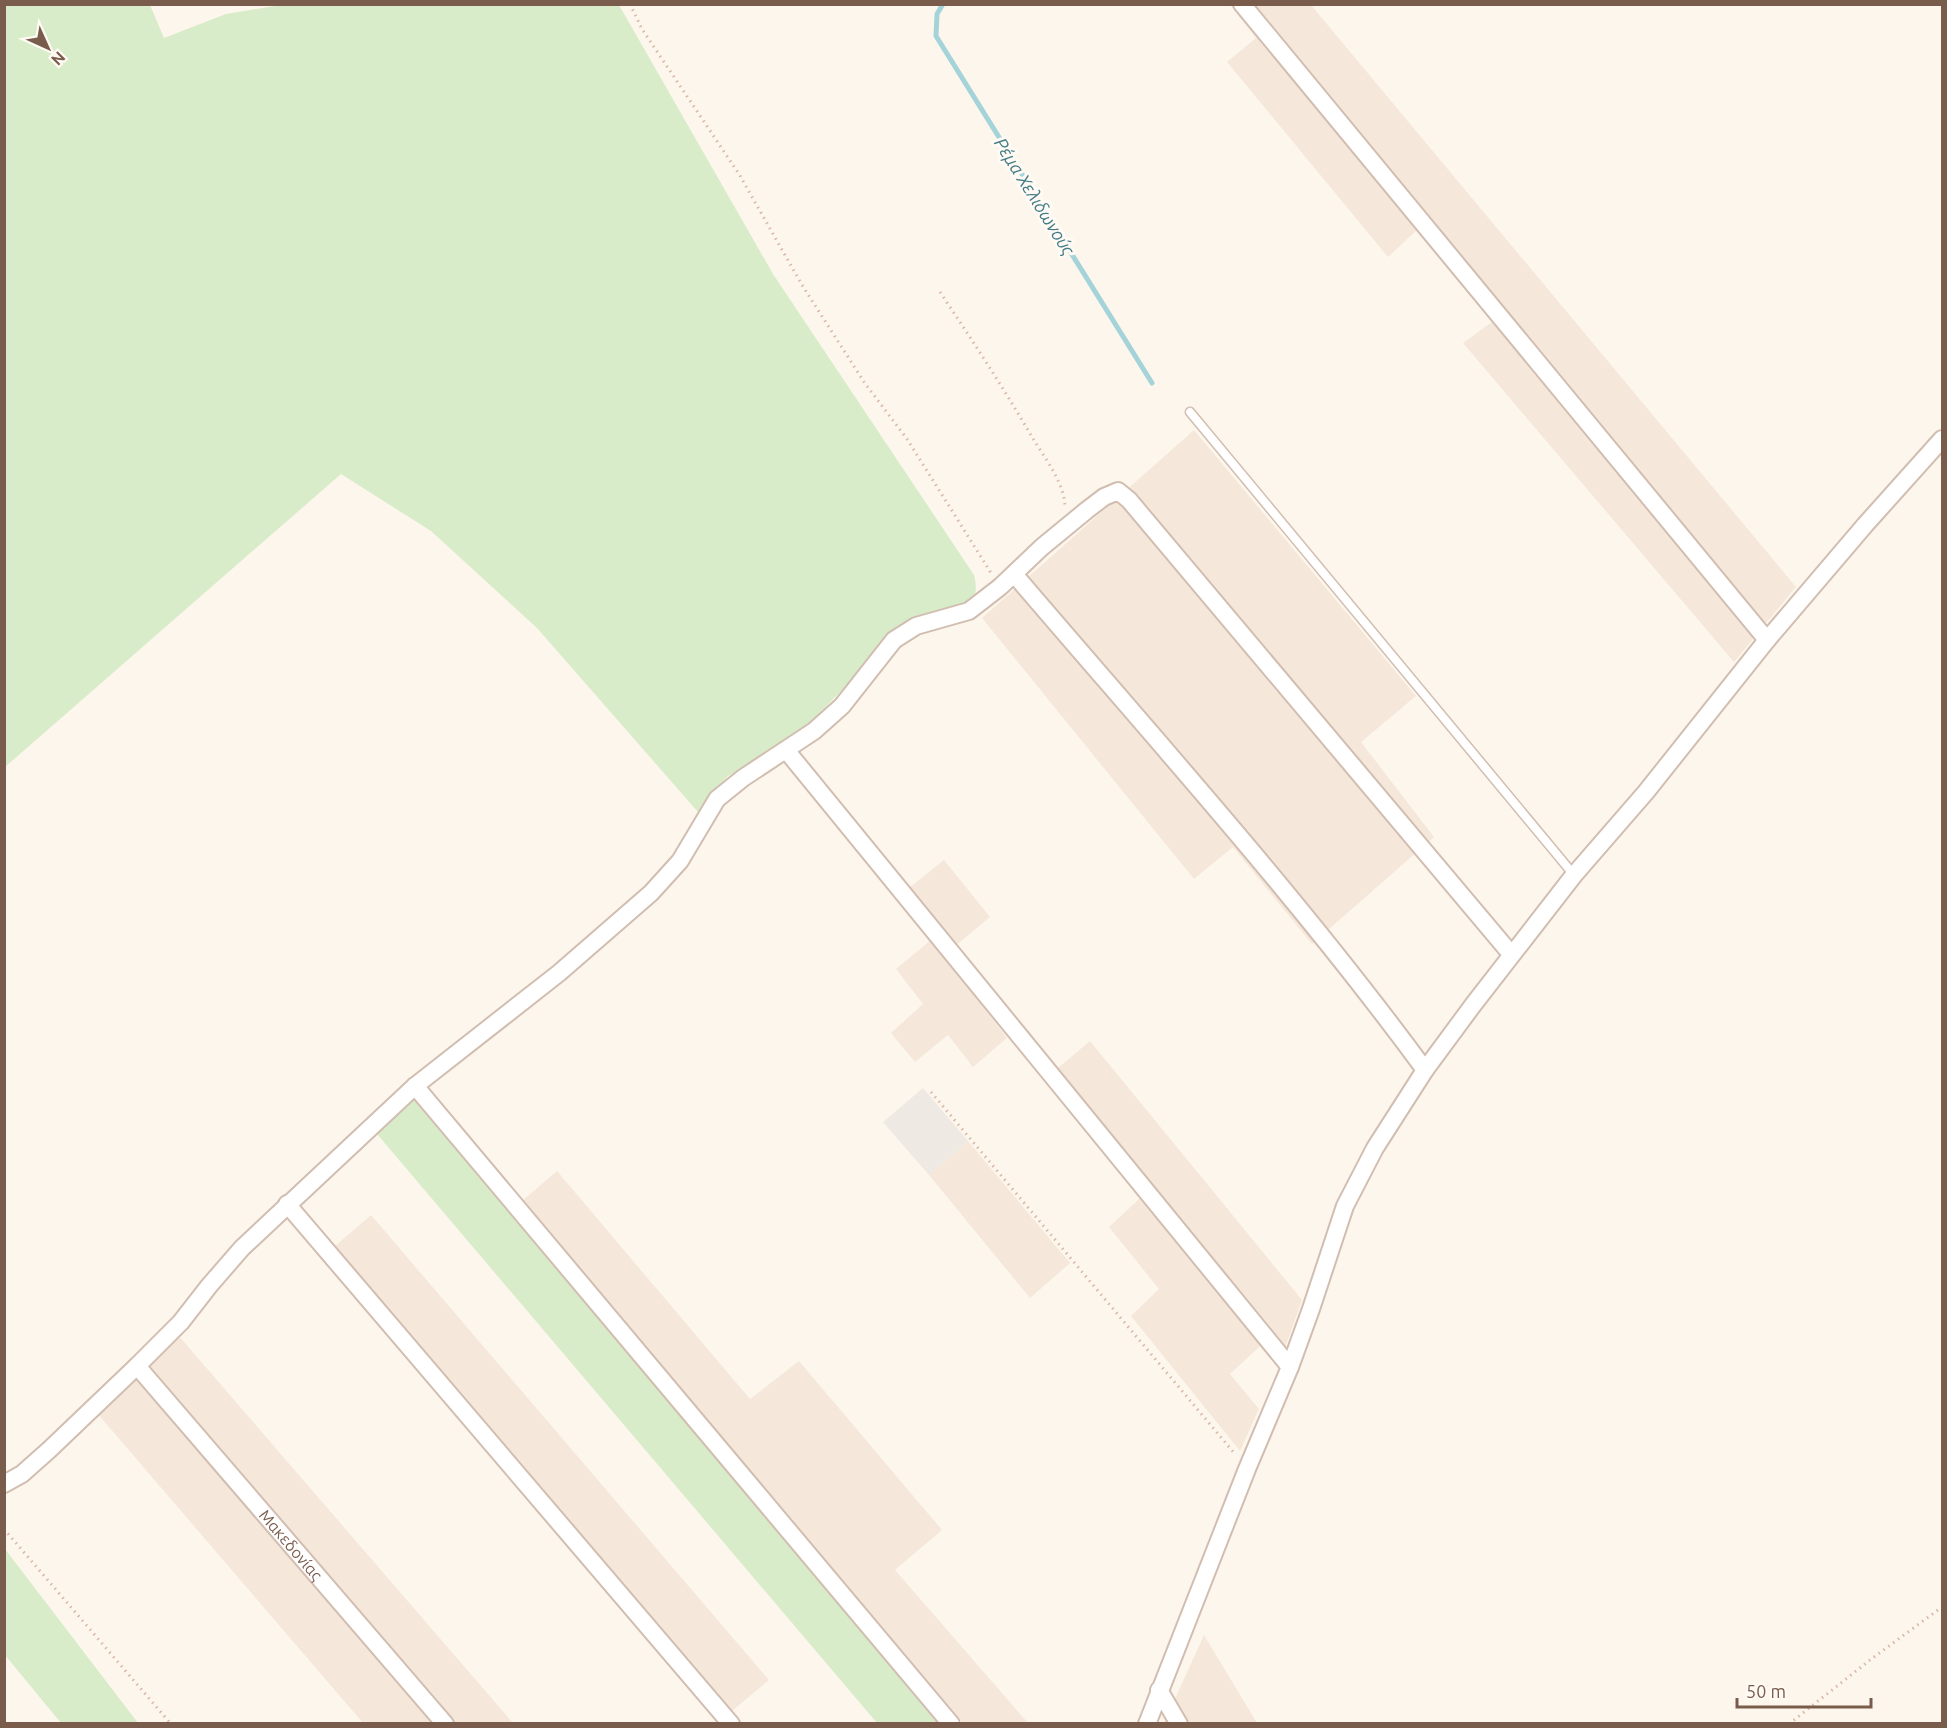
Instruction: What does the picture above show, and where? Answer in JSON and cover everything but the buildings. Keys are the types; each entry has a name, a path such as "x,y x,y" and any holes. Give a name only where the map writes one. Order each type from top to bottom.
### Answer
{"street":[{"path":"1242,4 1767,640"},
{"path":"1147,1724 1247,1469 1290,1367 1345,1206 1375,1148 1425,1070 1511,954 1574,875 1647,792 1767,640 1942,439"},
{"path":"4,1484 22,1474 137,1366 182,1322 208,1286 242,1248 287,1204 373,1128 415,1086 560,973 651,893 680,861 717,799 743,778 814,731 842,706 894,640 916,626 969,611 1000,587 1065,528 1104,497 1118,491 1129,500 1511,954"},
{"path":"1014,574 1261,864 1369,995 1425,1070"},
{"path":"786,750 1290,1367"},
{"path":"415,1086 951,1724"},
{"path":"287,1204 731,1724"},
{"name":"Μακεδονίας","path":"137,1366 445,1724"},
{"path":"1159,1690 1179,1724"}],"lane":[{"path":"1190,412 1574,875"}],"path":[{"path":"630,4 642,29 739,174 808,295 864,382 907,439 1000,587"},
{"path":"940,292 995,375 1057,479 1065,501 1065,528"},
{"path":"931,1092 1247,1469"},
{"path":"4,1529 171,1724"},
{"path":"1789,1724 1942,1607"}],"shaded area":[{"path":"1230,5 1311,5 1796,587 1734,662 1463,343 1492,322 1418,229 1388,257 1227,62 1256,38"},
{"path":"1194,430 1416,696 1361,742 1434,837 1312,944 1233,847 1194,879 982,618"},
{"path":"944,860 990,917 943,956 1007,1038 973,1067 948,1035 915,1062 891,1033 923,1004 896,969 943,930 909,888"},
{"path":"1090,1041 1302,1300 1285,1348 1273,1334 1230,1374 1259,1409 1240,1451 1131,1316 1159,1289 1109,1227 1153,1186 1058,1068"},
{"path":"923,1088 968,1141 929,1175 883,1122"},
{"path":"968,1141 1070,1263 1030,1298 929,1175"},
{"path":"557,1171 750,1399 799,1361 942,1530 895,1570 1028,1723 963,1723 521,1202"},
{"path":"371,1215 769,1680 732,1711 334,1247"},
{"path":"178,1335 513,1723 363,1723 97,1413"},
{"path":"1204,1635 1257,1723 1164,1723"}],"green space":[{"path":"5,5 150,5 164,38 226,14 281,5 619,5 773,274 974,575 976,591 972,602 969,606 874,657 807,726 783,747 728,776 711,793 698,812 537,628 431,531 341,474 5,767"},
{"path":"416,1098 941,1723 877,1723 377,1134"},
{"path":"5,1549 138,1723 61,1723 5,1655"}],"waterway":[{"name":"Ρέμα Χελιδωνούς","path":"943,4 937,14 936,36 1152,383"}]}
